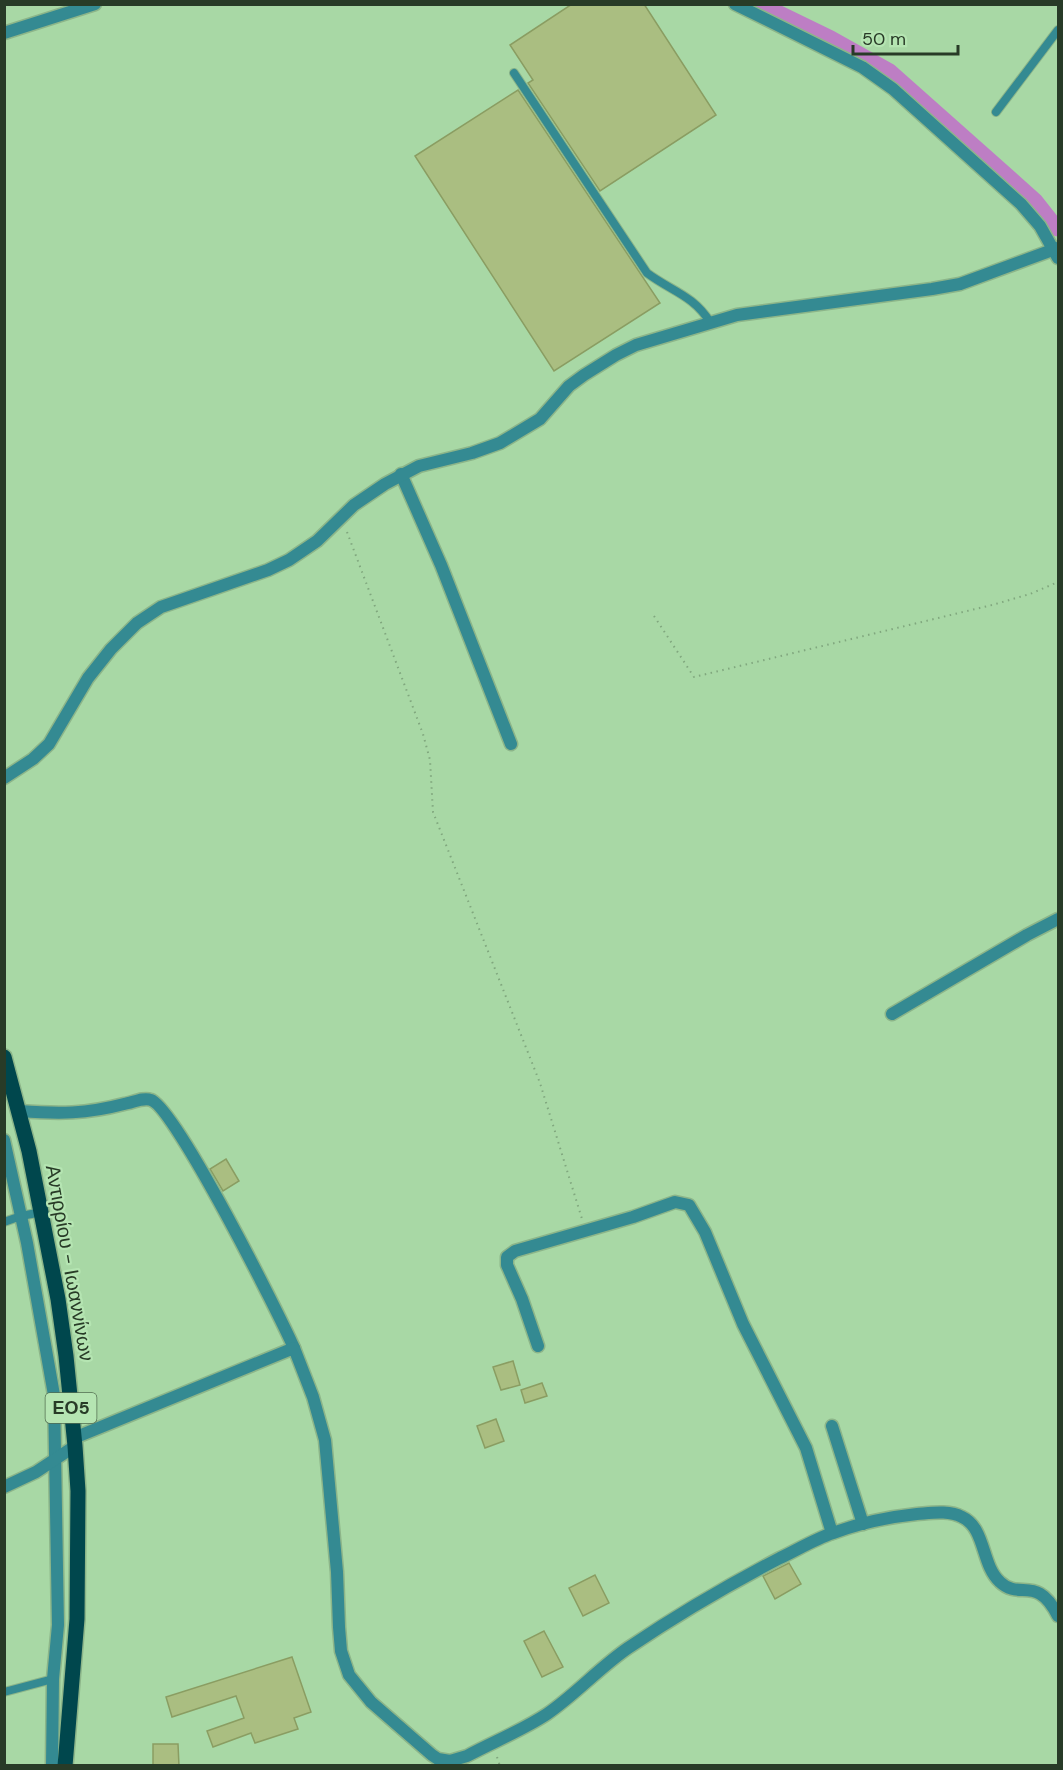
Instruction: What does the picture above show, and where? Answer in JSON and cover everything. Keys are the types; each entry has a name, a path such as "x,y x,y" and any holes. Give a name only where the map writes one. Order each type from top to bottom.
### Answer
{"main road":[{"name":"Αντιρρίου - Ιωαννίνων","path":"4,1057 20,1112 42,1212 58,1299 75,1442 78,1491 77,1619 65,1766"}],"street":[{"path":"4,33 95,4"},
{"path":"4,778 33,759 49,744 88,678 121,637 161,607 268,570 289,560 317,541 354,505 401,474 419,466 472,453 500,443 540,418 569,386 599,364 636,345 710,322 762,311 960,284 1057,252 1040,226 1021,204 878,77 735,4"},
{"path":"401,474 441,565 511,744"},
{"path":"892,1014 1027,935 1059,919"},
{"path":"20,1112 75,1114 146,1099 156,1102 176,1126 247,1253 294,1348 313,1397 325,1440 338,1572 339,1628 344,1663 356,1686 371,1702 438,1759 458,1760 544,1716 568,1699 627,1649 701,1601 832,1533 863,1524 900,1516 927,1514 942,1513 962,1517 975,1530 988,1564 999,1581 1007,1587 1030,1589 1043,1594 1052,1603 1059,1616"},
{"path":"4,1140 21,1216 54,1395 58,1625 53,1679 52,1766"},
{"path":"538,1347 522,1299 507,1265 507,1257 515,1251 653,1211 675,1202 689,1205 705,1232 743,1324 806,1448 832,1533"},
{"path":"4,1487 55,1460 75,1442 294,1348"},
{"path":"832,1426 863,1524"}],"lane":[{"path":"996,112 1059,30"},
{"path":"514,72 647,273 663,285 694,302 710,322"},
{"path":"4,1222 42,1212"},
{"path":"4,1692 53,1679"}],"path":[{"path":"339,519 350,538 423,734 430,760 433,812 540,1083 586,1231"},
{"path":"654,616 694,677 992,605 1030,594 1059,582"}],"building":[{"path":"572,4 644,4 716,115 600,191 528,83 533,80 510,45"},
{"path":"518,90 660,303 554,371 415,156"},
{"path":"226,1159 239,1181 223,1191 210,1169"},
{"path":"513,1361 520,1385 501,1390 493,1367"},
{"path":"542,1383 547,1396 525,1403 521,1390"},
{"path":"496,1419 504,1441 485,1448 477,1426"},
{"path":"789,1563 801,1584 775,1599 763,1576"},
{"path":"595,1575 609,1603 583,1616 569,1588"},
{"path":"544,1631 563,1667 542,1677 524,1641"},
{"path":"292,1657 311,1712 294,1718 298,1729 255,1743 251,1733 213,1747 207,1731 244,1718 236,1696 172,1717 166,1697"},
{"path":"153,1744 178,1744 179,1766 153,1766"}],"waterway":[{"path":"761,4 831,38 890,71 1035,200 1058,229"}]}
